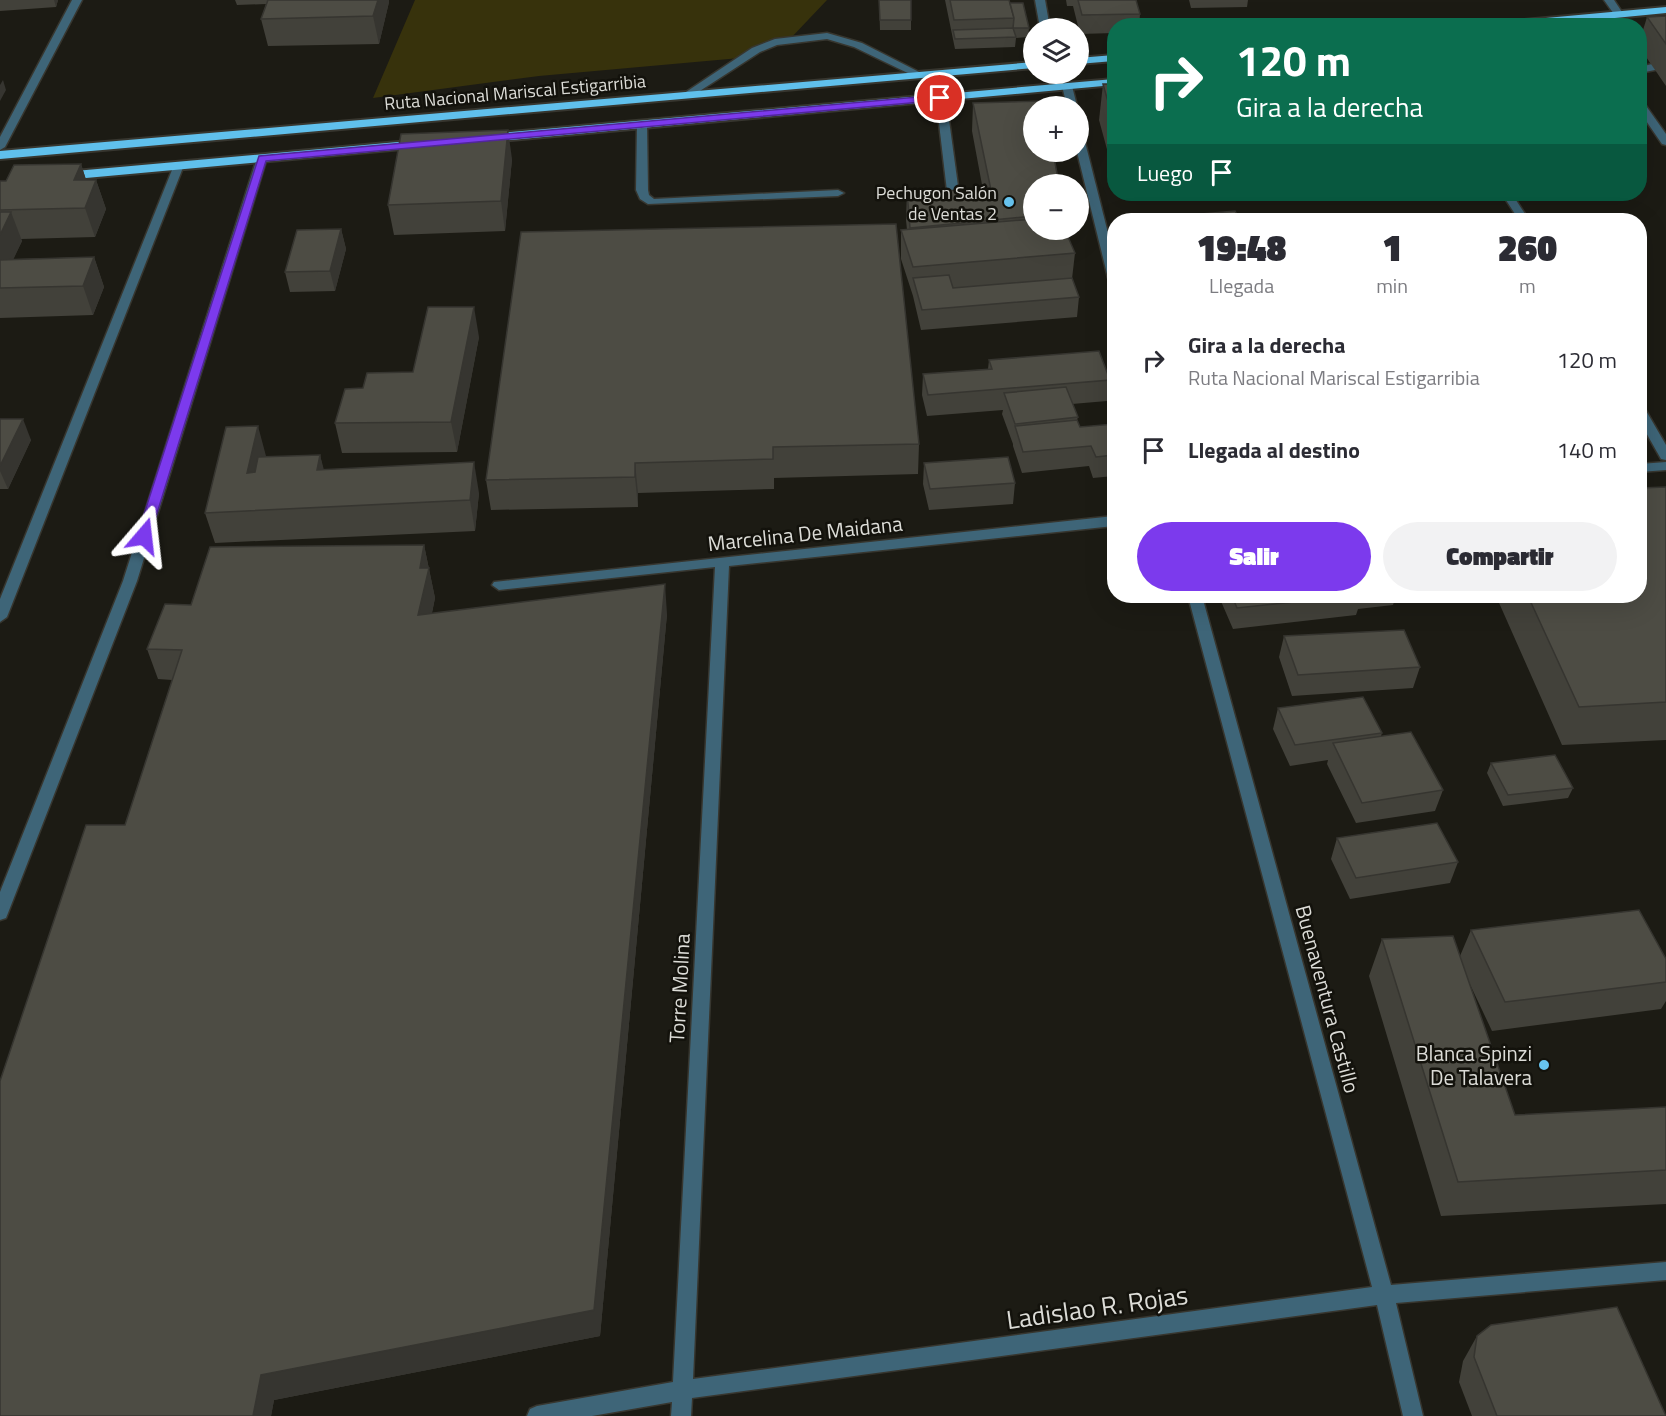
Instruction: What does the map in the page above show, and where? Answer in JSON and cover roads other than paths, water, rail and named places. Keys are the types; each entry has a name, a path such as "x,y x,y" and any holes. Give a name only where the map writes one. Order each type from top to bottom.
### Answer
{"highway":[{"path":"1584,18 1666,10"},
{"path":"1089,60 1107,59"},
{"name":"Ruta Nacional Mariscal Estigarribia","path":"0,155 1023,66"},
{"path":"476,139 1107,83"},
{"path":"48,177 428,143"}],"street":[{"path":"0,147 77,0"},
{"path":"1040,0 1043,18"},
{"path":"1609,0 1619,15"},
{"path":"685,96 740,58 756,50 775,42 827,36 858,45 920,75"},
{"path":"1647,44 1657,60 1657,65 1647,69"},
{"path":"1067,86 1070,96"},
{"path":"940,98 955,208"},
{"path":"1647,115 1666,142"},
{"path":"642,124 642,190 644,196 652,202 838,194"},
{"path":"0,913 130,581 262,158"},
{"path":"1085,162 1107,250"},
{"path":"0,617 179,165"},
{"path":"1647,424 1666,456"},
{"path":"1647,467 1666,465"},
{"name":"Marcelina De Maidana","path":"500,585 1107,522"},
{"name":"Torre Molina","path":"681,1416 722,563"},
{"name":"Buenaventura Castillo","path":"1197,603 1384,1295 1413,1416"},
{"name":"Ladislao R. Rojas","path":"537,1416 681,1390 1384,1295 1666,1271"}],"place":[{"name":"Pechugon Salón de Ventas 2","path":"1009,202"},
{"name":"Blanca Spinzi De Talavera","path":"1544,1065"}]}
